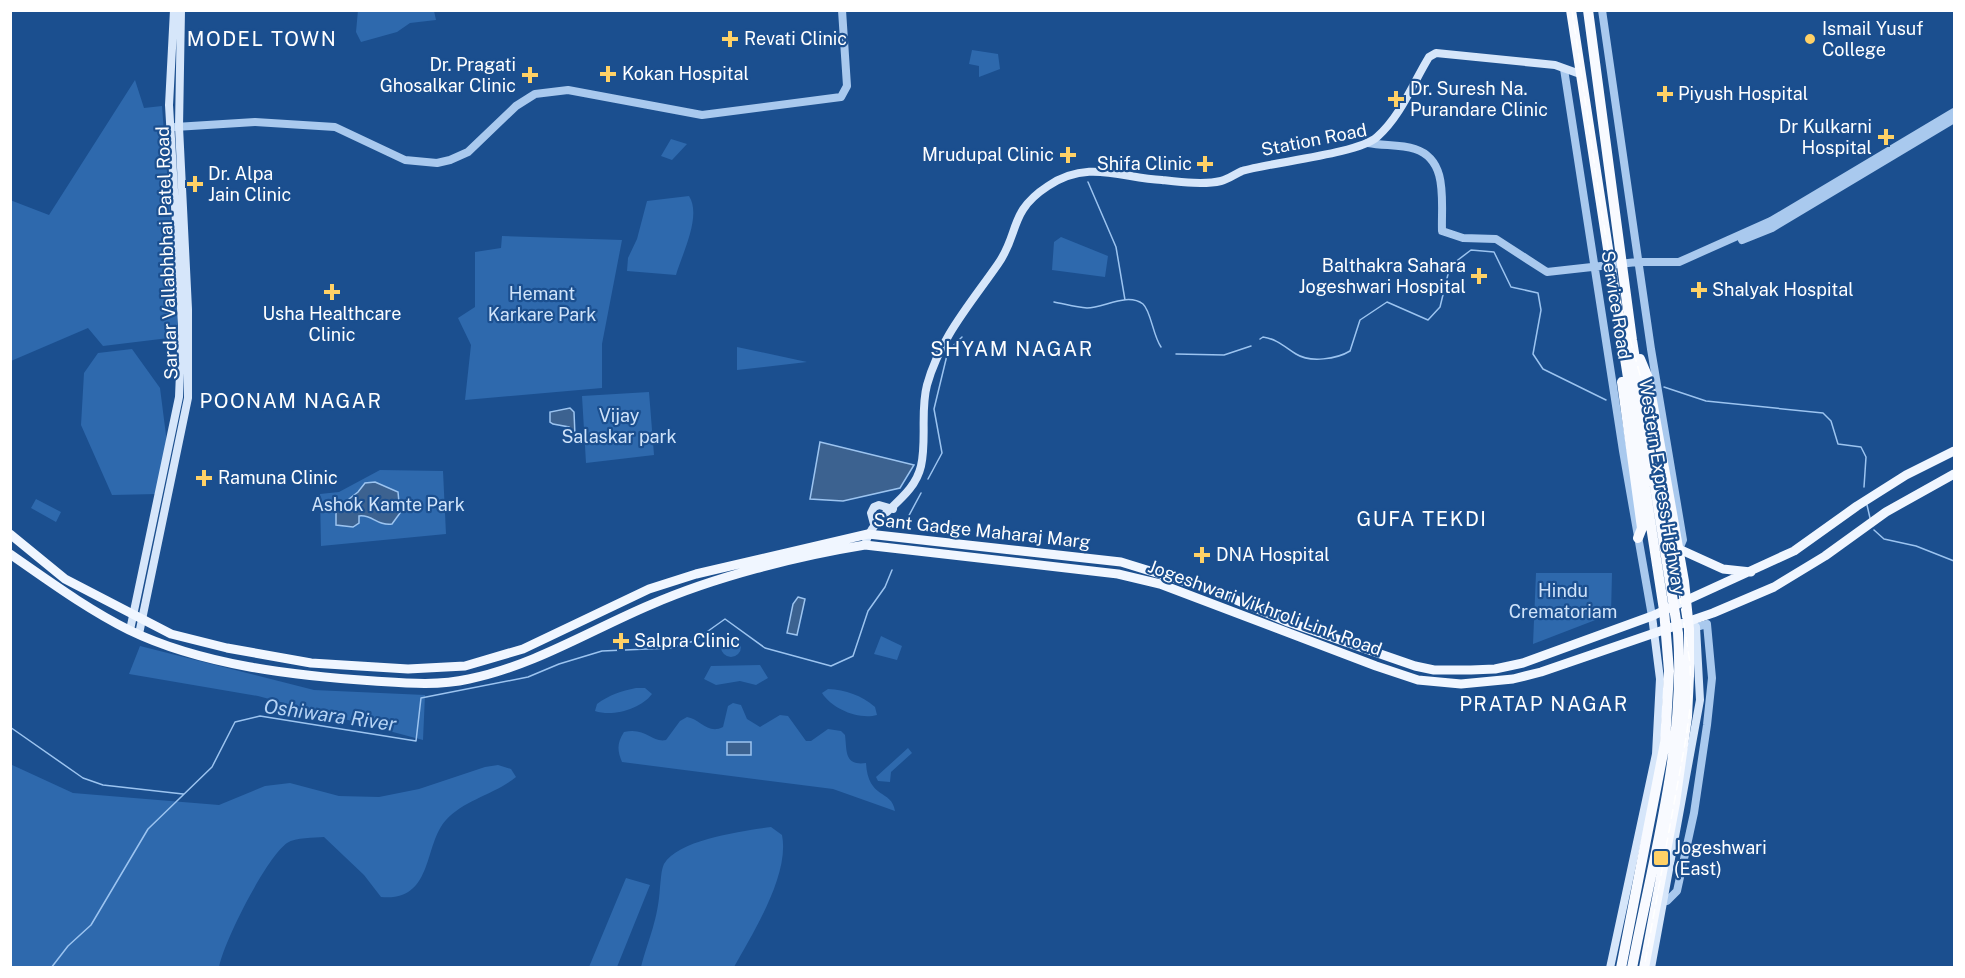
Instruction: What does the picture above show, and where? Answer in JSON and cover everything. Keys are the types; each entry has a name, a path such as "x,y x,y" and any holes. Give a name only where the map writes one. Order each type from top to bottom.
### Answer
{"highway":[{"name":"Western Express Highway","path":"1571,10 1612,278 1627,341 1647,466 1678,633 1679,700 1671,766 1632,968"},
{"name":"Western Express Highway","path":"1588,10 1622,255 1627,341"},
{"path":"1627,341 1648,378 1676,514 1691,626 1684,768 1660,902 1644,968"},
{"path":"1627,341 1619,363 1642,528 1638,538"},
{"name":"Western Express Highway","path":"1621,968 1665,743 1669,708 1669,671 1664,610 1647,466"}],"main road":[{"name":"Sardar Vallabhbhai Patel Road","path":"134,632 179,397 182,325 174,127 174,10"},
{"name":"Sardar Vallabhbhai Patel Road","path":"174,127 181,10"},
{"path":"1368,143 1397,114 1432,54 1454,54 1561,68 1580,74"},
{"name":"Station Road","path":"893,509 915,482 921,465 927,386 939,352 950,332 1000,261 1019,214 1032,198 1050,184 1084,173 1103,170 1161,180 1220,181 1240,172 1368,143"},
{"name":"Sant Gadge Maharaj Marg","path":"10,534 65,579 138,619 171,633 227,648 311,663 414,669 465,666 523,649 650,589 685,577 868,534 1121,562 1215,591 1288,622 1381,656 1434,670 1495,669 1522,663 1652,616 1751,572 1801,548 1857,506 1906,476 1954,451"},
{"name":"Jogeshwari Vikhroli Link Road","path":"10,554 63,591 134,632 184,650 310,677 412,684 469,680 528,661 680,592 829,551 865,545 1118,574 1160,584 1418,680 1461,684 1513,679 1654,633 1691,626 1817,563 1886,512 1954,474"},
{"path":"874,524 871,513 874,507 879,505 893,509"},
{"path":"865,545 874,524 893,509"},
{"path":"1679,549 1723,568 1751,572"},
{"path":"1610,968 1656,754 1660,679 1652,616"},
{"path":"1651,968 1660,902"}],"street":[{"path":"174,127 255,122 335,127 405,160 437,163 468,152 516,106 535,94 553,90 568,90 702,114 841,97 847,87 842,10"},
{"name":"Service Road","path":"1602,10 1676,514"},
{"name":"Service Road","path":"1561,68 1597,268 1652,616"},
{"name":"Station Road","path":"1368,143 1415,149 1432,159 1438,168 1440,177 1442,231 1463,238 1496,239 1547,272 1597,268 1606,270 1638,264 1679,262 1734,240 1798,206 1954,112"},
{"name":"Station Road","path":"1638,264 1681,266 1772,228 1954,119"},
{"path":"1660,902 1676,893 1681,876 1698,791 1706,734 1712,678 1707,624 1691,626"}],"green space":[{"path":"358,10 434,11 436,20 410,23 397,32 361,42 356,32"},
{"path":"972,50 998,54 1000,69 979,77 979,66 969,64"},
{"path":"135,80 144,108 162,106 178,318 177,337 103,346 88,328 11,361 10,200 49,215"},
{"path":"671,139 687,144 672,160 661,156"},
{"path":"689,196 692,204 692,224 676,275 627,271 628,258 637,239 647,201"},
{"name":"Hemant Karkare Park","path":"502,236 622,240 602,344 602,388 465,400 471,345 458,318 475,307 475,252 501,248"},
{"path":"1061,237 1108,256 1105,277 1052,270 1054,242"},
{"path":"737,347 807,362 737,370"},
{"path":"132,349 160,388 167,443 157,494 112,495 81,425 84,373 98,353"},
{"name":"Vijay Salaskar park","path":"649,392 654,455 586,463 582,396"},
{"name":"Ashok Kamte Park","path":"380,470 443,471 446,534 321,546 320,494 339,492"},
{"path":"36,499 61,512 56,522 31,508"},
{"name":"Hindu Crematoriam","path":"1536,573 1612,573 1611,614 1533,644"},
{"path":"881,636 902,646 897,660 874,654"},
{"path":"731,637 738,640 741,647 738,654 731,657 724,654 721,647 724,640"},
{"path":"140,646 314,690 425,695 423,740 258,696 129,674"},
{"path":"760,665 768,678 756,685 740,681 716,685 704,679 711,666"},
{"path":"636,688 645,688 652,694 634,708 610,713 595,711 597,704 606,698"},
{"path":"828,689 859,696 875,707 877,715 862,716 846,712 826,699 822,693"},
{"path":"733,703 741,705 747,719 760,727 780,715 788,716 806,741 811,741 828,729 841,731 845,735 850,760 866,763 871,783 875,789 889,799 895,811 833,789 622,762 618,747 624,732 638,732 666,740 680,721 687,717 708,728 718,729 723,727 728,706"},
{"path":"908,748 912,753 891,772 890,782 878,781 876,777"},
{"path":"10,764 73,793 219,805 265,786 290,783 339,796 379,797 419,789 485,767 498,765 511,769 516,777 462,807 446,820 439,831 419,881 410,891 398,896 381,897 364,875 324,837 300,839 287,843 268,865 247,901 222,955 219,967 11,968"},
{"path":"771,827 782,835 781,867 768,903 734,967 641,967 655,919 662,869 672,855 697,842"},
{"path":"626,878 650,885 617,967 589,967"}],"shaded area":[{"path":"570,408 574,412 575,436 570,432 569,427 550,422 550,412"},
{"path":"820,442 914,465 900,488 843,501 810,499"},
{"path":"375,482 398,492 400,513 392,524 359,516 359,523 353,527 336,525 336,509 358,492 365,483"},
{"path":"798,597 805,599 797,635 787,633 793,604"},
{"path":"727,742 751,742 751,755 727,755"}],"waterway":[{"path":"1088,182 1116,247 1125,300"},
{"name":"Oshiwara River","path":"1260,339 1263,337 1273,340 1302,357 1323,359 1345,354 1350,351 1360,320 1387,302 1428,320 1440,307 1450,266 1471,250 1494,252 1511,287 1538,293 1541,310 1533,354 1543,369 1606,400"},
{"name":"Oshiwara River","path":"1054,302 1087,308 1123,300 1137,301 1146,307 1161,347"},
{"name":"Oshiwara River","path":"928,479 942,453 934,409 948,351 962,337"},
{"name":"Oshiwara River","path":"1176,354 1224,355 1251,346"},
{"name":"Oshiwara River","path":"1664,387 1706,401 1823,413 1831,421 1838,444 1861,447 1866,457 1864,487"},
{"name":"Oshiwara River","path":"906,521 921,493"},
{"name":"Oshiwara River","path":"1867,505 1870,518"},
{"name":"Oshiwara River","path":"1874,530 1884,539 1916,546 1954,561"},
{"name":"Oshiwara River","path":"51,968 68,946 91,925 148,829 212,767 235,722 260,716 416,741 421,698 528,677 559,664 602,651 670,648 694,641 725,619 765,648 831,666 853,656 868,611 885,587 892,570"},
{"path":"10,727 83,778 103,785 183,794"}],"railway":[{"path":"1572,10 1601,209 1614,281 1652,418 1690,663 1691,701 1686,738 1644,968"}],"place":[{"name":"Revati Clinic","path":"730,39"},
{"name":"Ismail Yusuf College","path":"1810,39"},
{"name":"Kokan Hospital","path":"608,74"},
{"name":"Dr. Pragati Ghosalkar Clinic","path":"530,75"},
{"name":"Piyush Hospital","path":"1665,94"},
{"name":"Dr. Suresh Na. Purandare Clinic","path":"1396,99"},
{"name":"Dr Kulkarni Hospital","path":"1886,137"},
{"name":"Mrudupal Clinic","path":"1068,155"},
{"name":"Shifa Clinic","path":"1205,164"},
{"name":"Dr. Alpa Jain Clinic","path":"195,184"},
{"name":"Balthakra Sahara Jogeshwari Hospital","path":"1479,276"},
{"name":"Shalyak Hospital","path":"1699,290"},
{"name":"Usha Healthcare Clinic","path":"332,292"},
{"name":"Ramuna Clinic","path":"204,478"},
{"name":"DNA Hospital","path":"1202,555"},
{"name":"Salpra Clinic","path":"621,641"},
{"name":"Jogeshwari (East)","path":"1661,858"}],"district":[{"name":"MODEL TOWN","path":"262,39"},
{"name":"SHYAM NAGAR","path":"1012,349"},
{"name":"POONAM NAGAR","path":"291,401"},
{"name":"GUFA TEKDI","path":"1422,519"},
{"name":"PRATAP NAGAR","path":"1544,704"}]}
